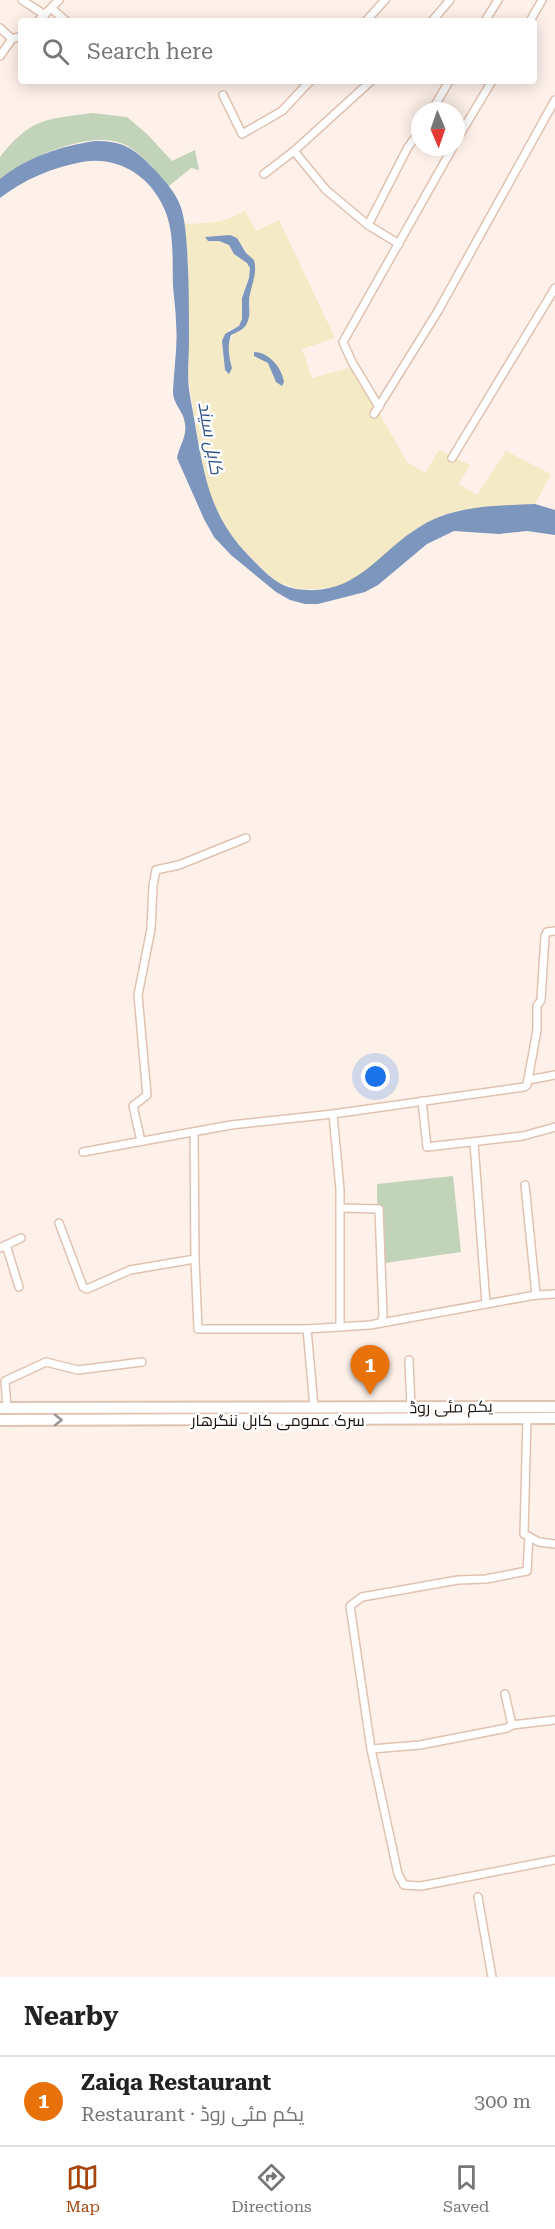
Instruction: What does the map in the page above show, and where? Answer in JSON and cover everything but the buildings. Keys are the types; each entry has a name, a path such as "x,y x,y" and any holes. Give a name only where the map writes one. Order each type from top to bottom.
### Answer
{"highway":[{"name":"یکم مئی روڈ","path":"3,1408 555,1407"},
{"name":"سرک عمومی کابل ننگرهار","path":"0,1420 555,1419"}],"street":[{"path":"22,0 45,15"},
{"path":"42,18 59,0"},
{"path":"369,18 385,0"},
{"path":"435,18 450,0"},
{"path":"487,18 498,0"},
{"path":"532,18 542,0"},
{"path":"52,9 62,18"},
{"path":"0,28 12,39"},
{"path":"0,56 12,39 18,37"},
{"path":"223,95 242,134 282,111 307,84"},
{"path":"264,174 294,151 368,84"},
{"path":"437,102 447,84"},
{"path":"465,126 490,84"},
{"path":"374,414 438,311 555,100"},
{"path":"368,225 411,143"},
{"path":"294,151 326,190 368,225 399,243"},
{"path":"378,407 343,342 448,156"},
{"path":"452,458 555,288"},
{"path":"141,1141 132,1106 147,1095 138,995 151,929 156,870 179,865 246,838"},
{"path":"83,1152 262,1120 333,1114 524,1087 528,1080 537,1030 537,1006 541,1000 545,936 547,932 555,931"},
{"path":"528,1080 555,1075"},
{"path":"422,1101 428,1147 523,1136 555,1127"},
{"path":"333,1114 340,1208 340,1327"},
{"path":"194,1132 198,1329 307,1329 381,1323 536,1295 555,1294"},
{"path":"474,1143 486,1304"},
{"path":"525,1185 536,1295"},
{"path":"340,1208 379,1209 383,1315 381,1323"},
{"path":"59,1222 72,1262 83,1287 87,1289 130,1270 195,1258"},
{"path":"19,1287 3,1246 21,1238"},
{"path":"307,1329 314,1407"},
{"path":"408,1360 411,1408"},
{"path":"3,1408 5,1381 46,1362 78,1370 142,1362"},
{"path":"527,1418 524,1534 538,1542 555,1544"},
{"path":"529,1537 527,1571 486,1579 458,1580 362,1597 350,1606 370,1749 398,1874 404,1885 421,1886 555,1860"},
{"path":"505,1694 512,1725"},
{"path":"370,1749 420,1745 507,1728 512,1725 555,1720"},
{"path":"478,1898 492,1977"}],"green space":[{"path":"93,113 127,117 147,134 172,161 195,150 199,170 191,168 169,186 135,151 121,143 107,140 75,144 41,155 0,179 0,157 21,135 51,119"},
{"path":"453,1176 461,1252 378,1264 377,1184"}],"sand":[{"path":"245,211 256,231 279,220 335,338 302,349 312,378 353,367 407,462 425,473 439,450 470,465 459,484 477,495 506,451 551,474 535,504 462,510 446,514 420,526 359,577 339,586 298,589 275,581 241,547 224,526 212,502 204,477 188,377 188,261 184,224 216,222","holes":["219,241 244,246 246,253 254,260 250,310 231,338 229,350 232,368 225,370 222,346 229,330 239,326 242,319 242,298 250,268 248,263 234,254 229,245"]}],"water":[{"path":"95,141 121,144 134,151 165,181 180,205 188,260 188,384 203,466 212,498 226,527 236,542 270,577 282,585 296,589 317,590 335,587 365,571 421,526 462,510 535,504 555,510 555,535 527,531 499,534 454,531 427,544 378,585 365,592 318,604 305,604 290,600 276,592 231,555 214,537 177,458 185,429 183,415 173,391 176,314 172,246 167,215 157,195 140,176 130,170 119,165 95,161 71,164 49,171 19,185 0,198 0,179 21,164 57,149"},
{"path":"230,235 237,238 246,253 254,260 255,271 249,301 248,322 231,335 229,352 232,368 229,374 225,370 222,341 225,334 239,326 242,319 242,298 250,268 234,254 229,245 219,241 208,241 205,237"},
{"path":"254,352 265,355 278,366 284,382 282,386 276,382 268,363 254,356"}],"place":[{"name":"Zaiqa Restaurant","path":"370,1395"}],"water label":[{"name":"کابل سيند","path":"211,438"}]}
